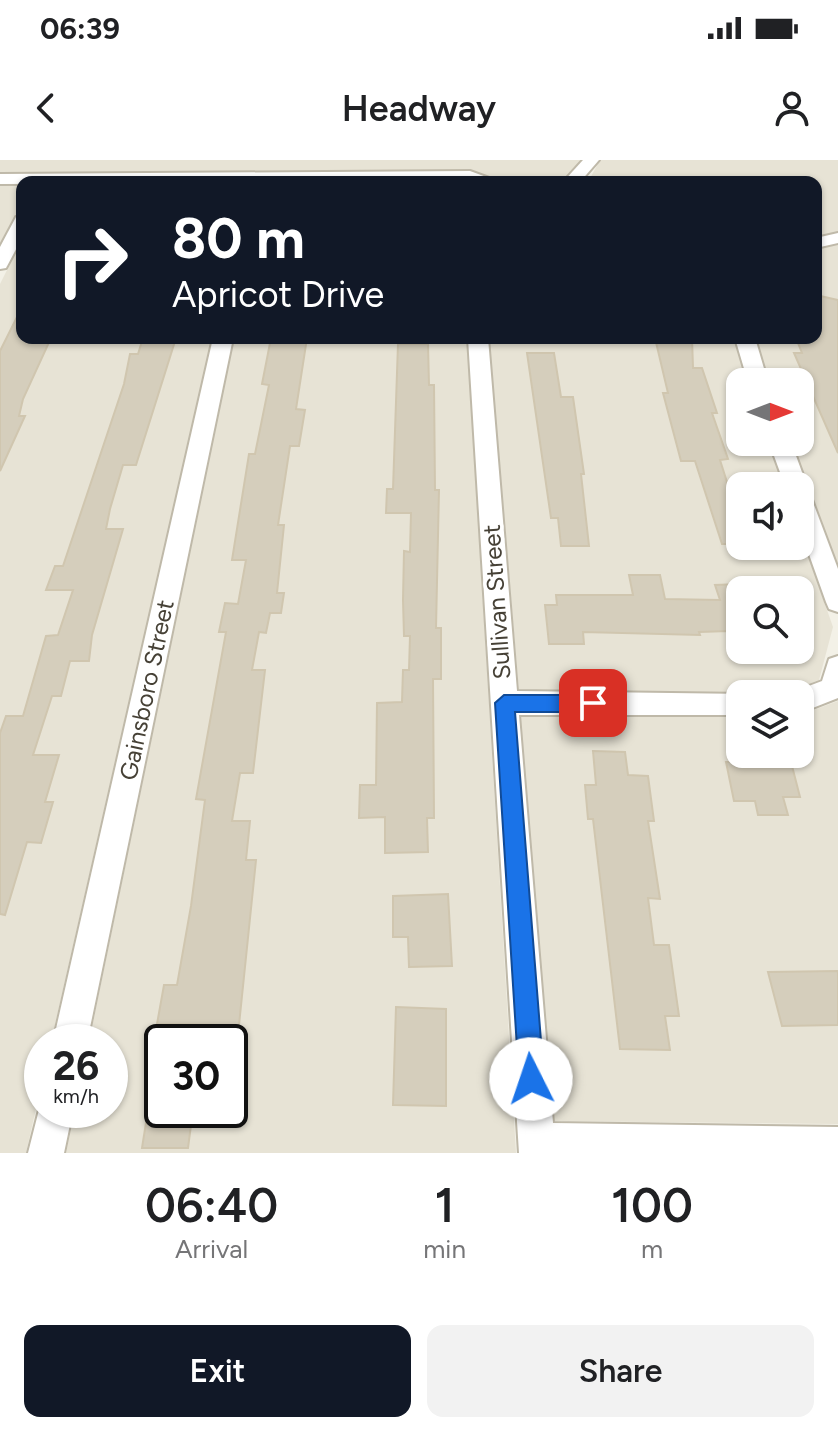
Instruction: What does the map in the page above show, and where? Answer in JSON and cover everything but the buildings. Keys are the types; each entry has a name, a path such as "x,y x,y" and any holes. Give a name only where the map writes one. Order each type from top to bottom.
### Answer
{"street":[{"path":"576,176 591,160"},
{"path":"0,264 16,233"},
{"name":"Gainsboro Street","path":"74,1024 222,344"},
{"name":"Sullivan Street","path":"478,344 536,1147"},
{"path":"747,344 754,368"},
{"path":"814,536 838,602"},
{"path":"814,695 833,688 838,667"},
{"path":"504,703 726,703"},
{"path":"46,1153 51,1128"},
{"path":"536,1147 838,1145"}],"shaded area":[{"path":"0,160 582,160 573,176 489,176 470,172 0,175"},
{"path":"600,160 838,160 838,232 822,236 822,176 591,176"},
{"path":"0,183 16,183 16,215 0,246"},
{"path":"838,244 838,565 814,501 814,472 803,472 797,456 814,456 814,368 765,368 756,345 822,344 822,248"},
{"path":"16,252 16,344 211,344 55,1024 24,1024 24,1128 32,1128 26,1153 0,1153 0,284"},
{"path":"233,344 467,344 516,1153 66,1153 71,1128 128,1128 128,1024 93,1024"},
{"path":"490,344 736,344 743,368 726,368 726,456 773,456 779,472 726,472 726,560 809,560 833,627 819,680 726,680 726,692 519,692"},
{"path":"838,701 838,1124 554,1121 520,715 726,715 726,768 814,768 814,710"}],"route":[{"path":"531,1079 504,703 593,703"}]}
